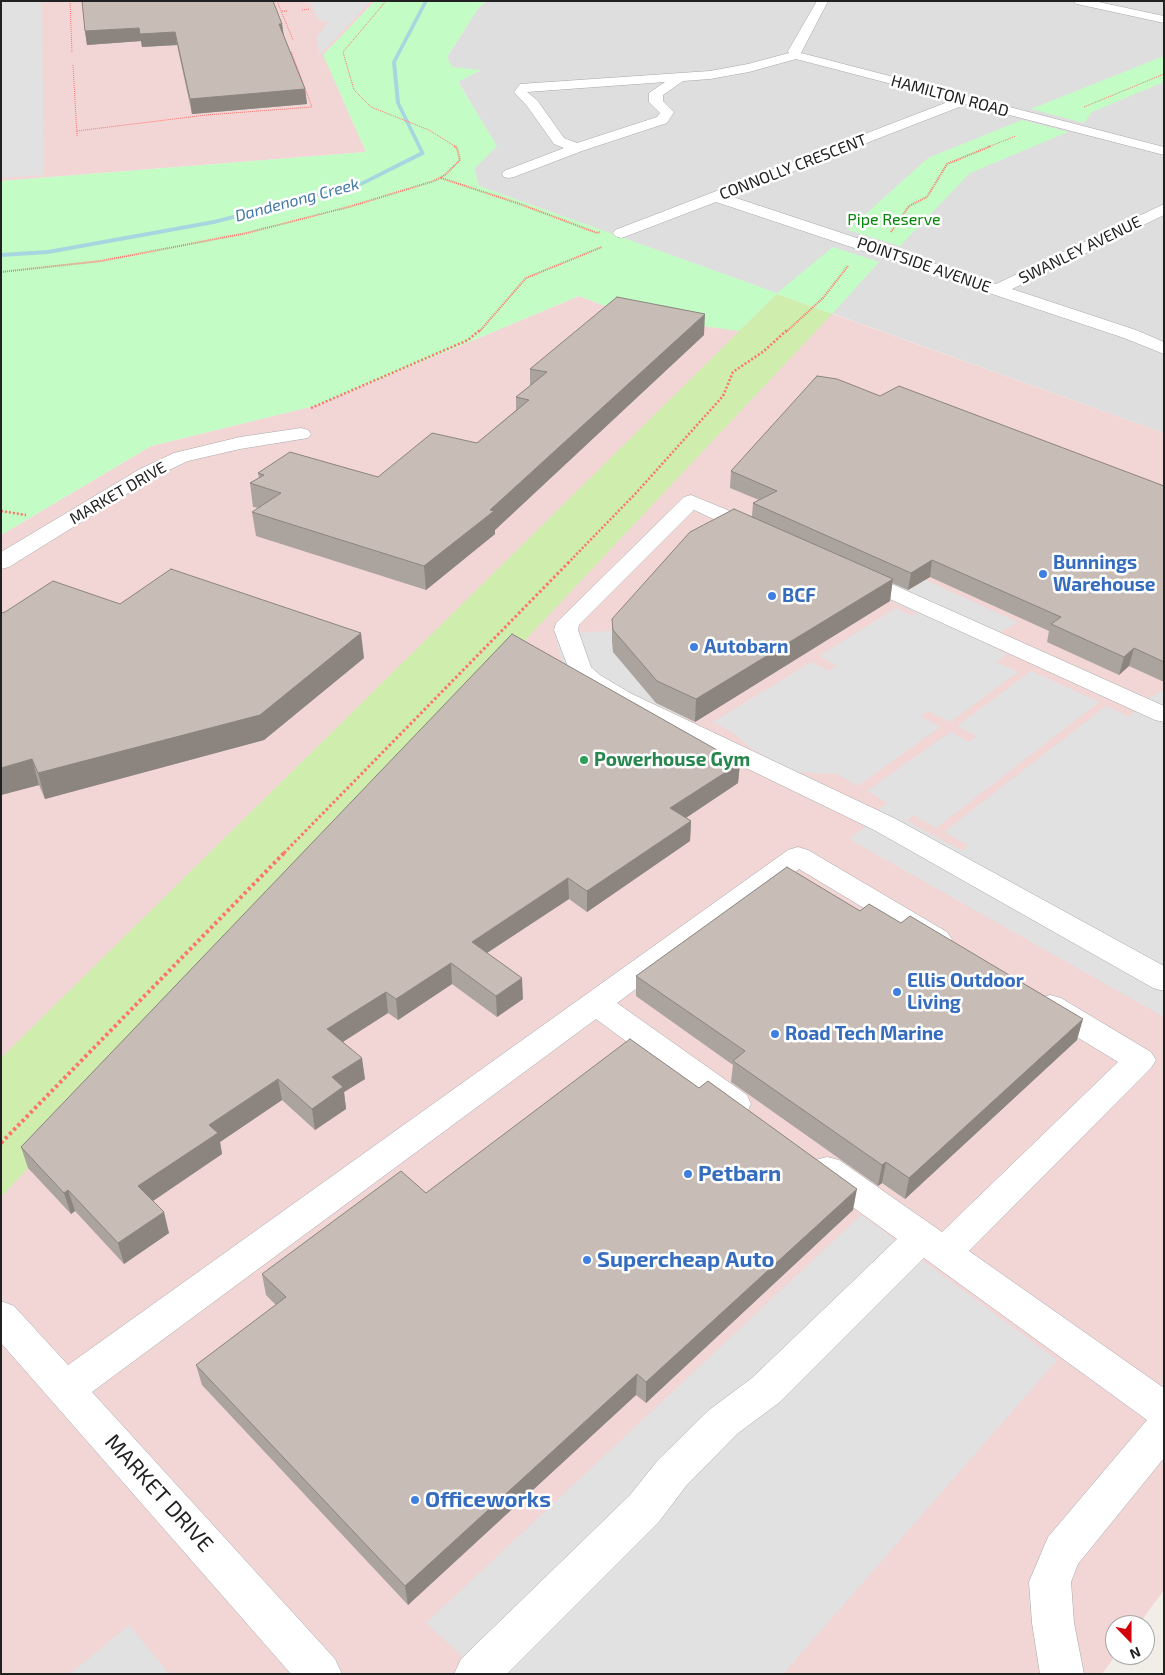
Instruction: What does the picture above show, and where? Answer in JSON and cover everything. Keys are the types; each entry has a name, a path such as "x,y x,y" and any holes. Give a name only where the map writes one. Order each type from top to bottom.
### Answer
{"street":[{"path":"577,148 559,141 532,103 520,92 525,87 678,79 749,68 796,55 794,51 822,1"},
{"path":"1077,1 1164,20"},
{"name":"HAMILTON ROAD","path":"796,55 1164,151"},
{"path":"509,174 577,148 662,120 667,112 656,102 656,93 678,79"},
{"name":"CONNOLLY CRESCENT","path":"621,233 965,100"},
{"name":"POINTSIDE AVENUE","path":"717,197 1130,334 1164,349"},
{"name":"SWANLEY AVENUE","path":"997,290 1164,209"},
{"name":"MARKET DRIVE","path":"1,562 147,473 181,457 240,443 301,434"},
{"path":"780,541 691,501 568,623 566,630 580,670 591,680 620,698 884,824 1164,980"},
{"path":"833,565 1164,715"},
{"path":"66,1389 798,856 960,953"},
{"path":"476,1674 644,1509 672,1473 723,1422 766,1390 932,1246 1140,1060 1029,994"},
{"path":"595,1003 759,1122"},
{"path":"800,1151 1164,1410"},
{"name":"MARKET DRIVE","path":"1,1317 319,1672"},
{"path":"1062,1674 1053,1623 1050,1582 1063,1551 1164,1428"}],"path":[{"path":"70,1 72,54"},
{"path":"277,1 293,40"},
{"path":"1,272 101,261 247,233 344,208 440,178 458,164 460,156 457,148 429,130 371,107 362,100 354,90 343,57 345,48 386,1"},
{"path":"302,10 310,9"},
{"path":"282,11 287,11"},
{"path":"77,131 206,115 312,107 291,51"},
{"path":"73,65 77,136"},
{"path":"1076,110 1164,74"},
{"path":"888,236 909,206 927,197 948,164 1021,134"},
{"path":"440,178 511,201 603,235"},
{"path":"597,233 608,228 621,233"},
{"path":"311,408 468,340 476,335 526,278 610,244"},
{"path":"1,1143 636,493 723,396 733,372 764,351 823,298 852,261"},
{"path":"1,512 13,512 34,518"}],"shaded area":[{"path":"1,1 375,1 324,55 366,152 1,181"},
{"path":"1,1 42,1 44,175 1,178"},
{"path":"309,1 371,1 320,55 316,37 329,22 319,20"},
{"path":"487,1 1164,1 1164,433 479,186 474,169 496,146 458,81 480,71 451,67 447,57 479,7"},
{"path":"777,294 1164,433 1164,1590 1145,1615 1105,1615 1105,1665 1109,1665 1102,1674 1,1674 1,535 151,446 318,405 579,296 635,317"},
{"path":"906,571 1017,622 984,643 1007,654 996,662 1018,672 950,722 928,711 920,716 940,727 858,786 837,774 795,772 751,748 732,732 713,722 811,662 829,671 837,666 819,656 896,608 912,616 917,613 872,592"},
{"path":"612,631 613,652 705,708 662,733 564,670 555,634"},
{"path":"1031,671 1099,702 936,828 913,815 907,821 962,851 968,845 944,832 1106,706 1129,717 1149,698 1164,690 1164,1017 849,839 865,827 883,806 888,803 867,791 950,732 970,742 977,736 957,726"},
{"path":"861,1215 1057,1360 783,1674 482,1674 426,1623"},
{"path":"129,1625 169,1674 70,1674"}],"green space":[{"path":"375,1 487,1 479,7 447,57 452,67 481,70 458,82 497,146 474,169 479,186 777,293 833,247 879,262 832,314 777,294 739,331 635,317 579,296 318,405 151,446 1,535 1,181 366,152 323,55"},
{"path":"1164,56 1164,82 1092,112 1084,123 1031,109"},
{"name":"Pipe Reserve","path":"1022,120 1068,132 970,173 900,246 848,230 928,158"},
{"path":"777,294 832,314 1,1197 1,1058"}],"building":[{"path":"82,1 273,1 282,24 279,24 305,89 190,99 175,32 140,34 139,28 85,31"},
{"path":"617,297 705,314 490,510 494,511 424,566 252,512 281,493 250,483 264,475 258,473 290,452 378,477 432,433 477,443 529,400 516,397 547,372 530,369"},
{"name":"Bunnings Warehouse","path":"817,376 837,379 880,396 899,386 1164,486 1164,662 1134,648 1124,657 1051,624 1061,617 932,560 911,573 753,503 777,491 731,471"},
{"path":"734,509 893,579 696,699 657,681 613,630 612,619 690,532"},
{"path":"171,569 361,633 260,715 38,773 32,759 1,768 1,613 53,581 120,604"},
{"path":"512,634 740,763 670,808 691,821 587,891 568,878 472,942 522,978 496,996 451,963 396,999 386,992 327,1029 362,1058 332,1077 343,1087 312,1109 278,1079 209,1125 218,1133 138,1186 164,1212 118,1243 68,1190 64,1193 21,1147"},
{"path":"787,867 860,911 869,904 901,923 910,916 1083,1019 909,1178 886,1162 882,1165 733,1061 745,1051 636,976"},
{"path":"630,1039 699,1088 708,1081 857,1189 646,1382 637,1374 405,1586 196,1365 286,1297 262,1274 401,1171 426,1193"}],"waterway":[{"name":"Dandenong Creek","path":"1,255 48,252 214,222 361,184 423,153 398,103 394,62 426,1"}],"place":[{"name":"Bunnings Warehouse","path":"1043,574"},
{"name":"BCF","path":"772,596"},
{"name":"Autobarn","path":"694,647"},
{"name":"Powerhouse Gym","path":"584,760"},
{"name":"Ellis Outdoor Living","path":"897,992"},
{"name":"Road Tech Marine","path":"775,1034"},
{"name":"Petbarn","path":"688,1174"},
{"name":"Supercheap Auto","path":"587,1260"},
{"name":"Officeworks","path":"415,1500"}]}
